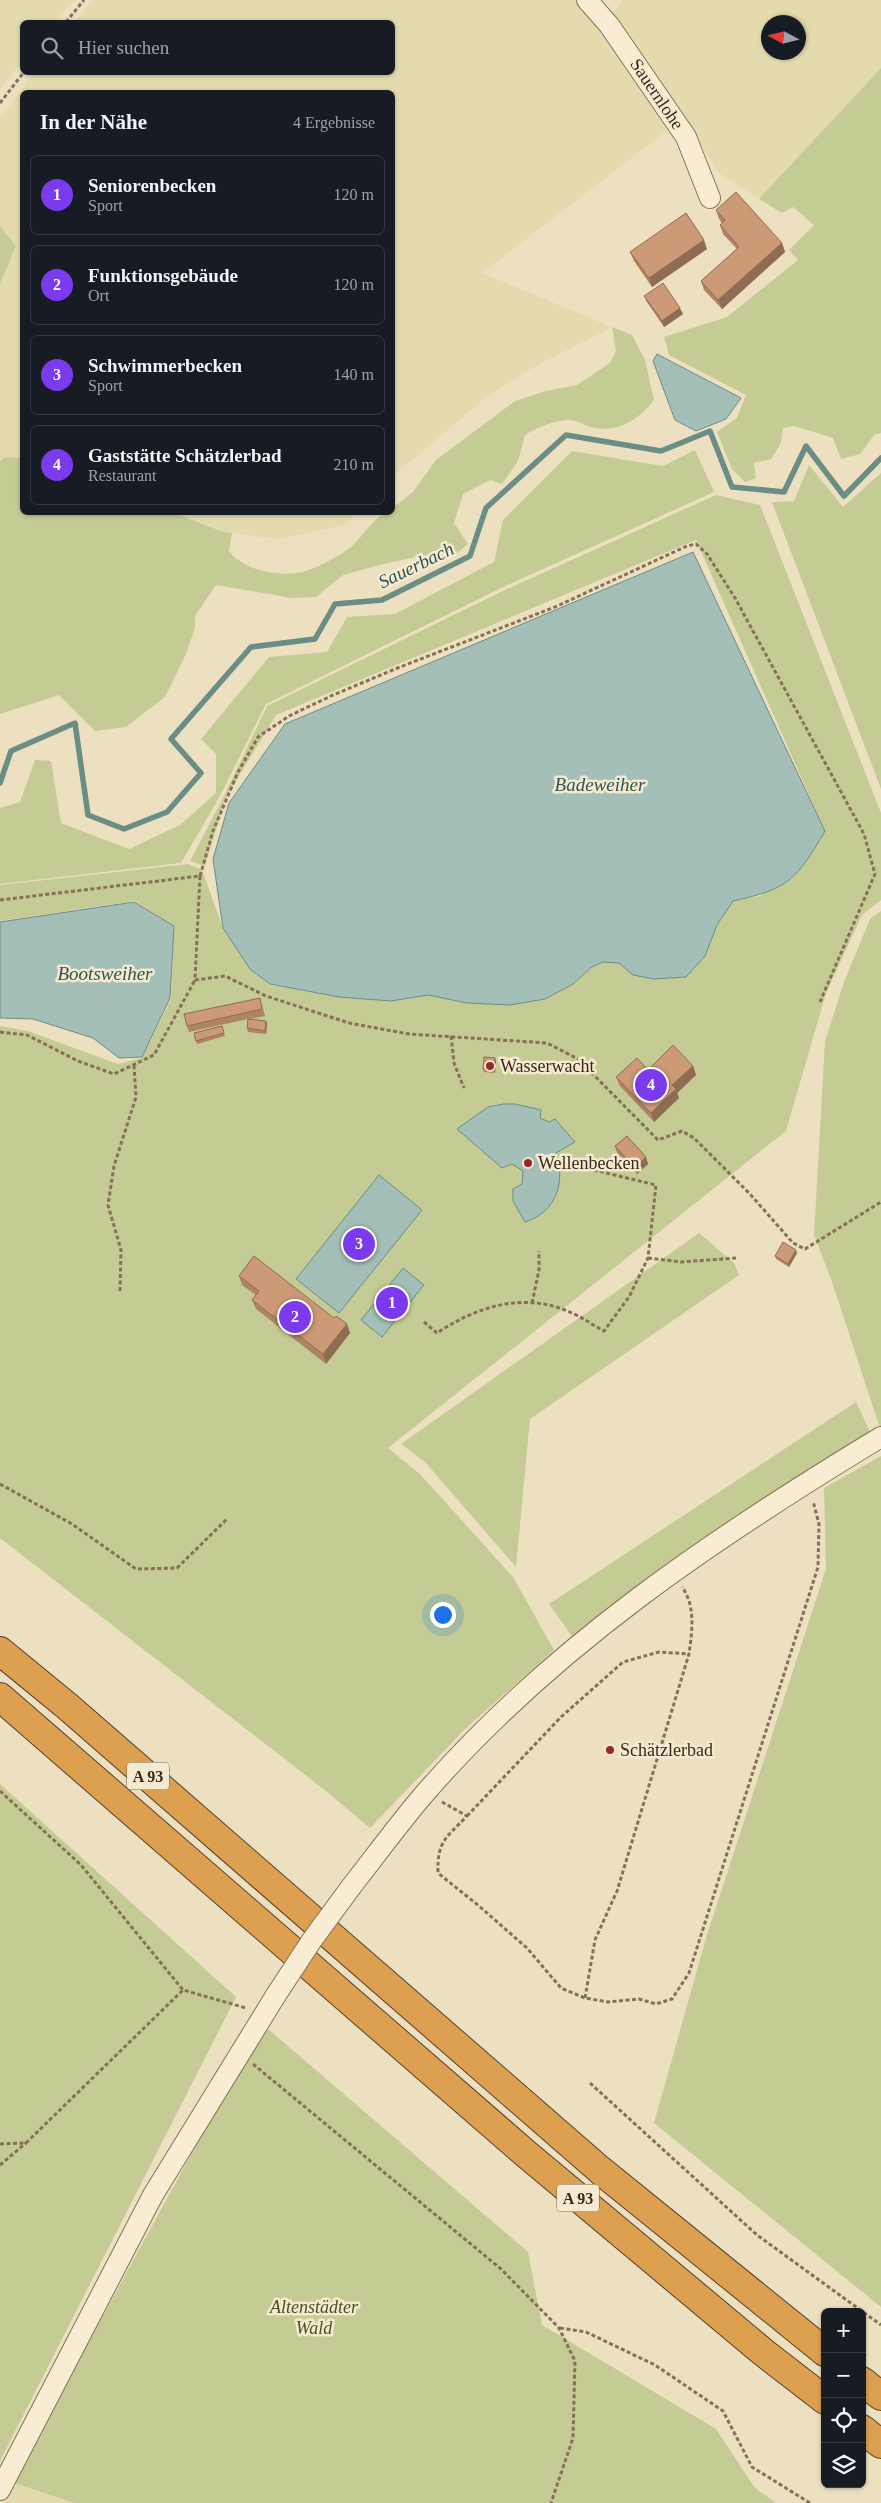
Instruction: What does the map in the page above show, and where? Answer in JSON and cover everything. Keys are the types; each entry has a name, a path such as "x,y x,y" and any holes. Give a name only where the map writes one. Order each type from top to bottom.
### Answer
{"highway":[{"name":"A 93","path":"0,1651 97,1731 600,2170 821,2349"},
{"name":"A 93","path":"0,1697 525,2153 763,2352 822,2398"},
{"path":"866,2384 881,2396"},
{"path":"866,2432 881,2444"}],"street":[{"name":"Sauernlohe","path":"587,0 609,25 686,137 710,198"},
{"path":"0,2490 153,2195 239,2053 312,1940 426,1792 488,1727 568,1652 672,1572 732,1529 881,1436"}],"path":[{"path":"68,20 84,0"},
{"path":"0,103 22,75"},
{"path":"0,1032 27,1035 78,1061 114,1074 154,1055 195,980 200,876 213,831 238,772 258,737 289,716 333,695 555,607 687,546 696,544 707,554 739,607 864,834 873,866 875,874 820,1002"},
{"path":"0,900 200,876"},
{"path":"195,980 224,976 266,996 349,1023 409,1034 547,1043 578,1059 658,1140 682,1131 694,1138 750,1194 793,1243 806,1249 881,1202"},
{"path":"450,1036 454,1064 464,1088"},
{"path":"120,1291 122,1250 108,1205 114,1166 136,1097 134,1065"},
{"path":"424,1322 437,1334 458,1319 491,1306 515,1302 544,1304 574,1314 604,1331 629,1297 648,1258 656,1185 590,1169"},
{"path":"532,1303 539,1270 539,1250"},
{"path":"648,1258 681,1262 736,1258"},
{"path":"689,1654 659,1652 623,1662 561,1717 444,1839 437,1854 438,1873 527,1948 561,1988 585,1998 608,2002 639,1999 656,2004 672,1999 689,1973 818,1567 819,1524 809,1481"},
{"path":"0,1484 72,1524 136,1569 177,1568 228,1518"},
{"path":"585,1998 595,1940 618,1891 689,1654 693,1628 688,1596 672,1572"},
{"path":"0,1791 81,1865 183,1990 264,2013"},
{"path":"426,1792 467,1816"},
{"path":"0,2165 26,2143 183,1990"},
{"path":"239,2053 501,2270 559,2328 575,2361 573,2438 551,2503"},
{"path":"590,2083 757,2235 881,2325"},
{"path":"0,2144 26,2143"},
{"path":"559,2328 586,2332 655,2365 723,2411 752,2467 810,2503"}],"shaded area":[{"path":"0,0 75,0 56,20 20,20 20,64 0,90"},
{"path":"93,0 576,0 598,18 672,127 482,273 612,327 532,368 483,400 395,474 395,90 21,90 33,75 395,75 395,20 76,20"},
{"path":"622,0 881,0 881,68 759,199 719,173 664,87 611,15"},
{"path":"20,92 20,458 5,457 0,461 0,284 16,246 0,226 0,119"},
{"path":"179,515 354,515 345,525 279,539 223,532"},
{"path":"12,2482 74,2503 2,2503"}],"green space":[{"path":"881,68 881,433 875,434 860,454 841,459 833,438 794,426 783,428 781,443 771,459 754,463 756,478 745,482 732,469 717,432 737,418 746,395 669,355 664,337 727,317 798,260 789,250 814,225 793,207 782,213 759,199"},
{"path":"0,226 16,246 0,284"},
{"path":"612,327 632,335 645,360 654,400 641,414 618,427 600,429 574,420 568,420 546,425 525,435 518,461 502,484 490,480 463,494 454,523 468,544 454,556 425,555 343,575 316,597 292,598 216,585 195,616 195,628 186,654 165,697 126,727 95,731 59,695 0,714 0,461 5,457 20,458 20,515 179,515 223,532 232,533 229,551 244,564 275,573 296,573 327,562 353,546 379,517 382,515 395,515 395,506 413,492 436,460 515,401 546,391 577,385 610,363 616,351"},
{"path":"695,450 714,492 503,587 266,704 220,796 181,863 0,884 0,808 20,802 35,760 51,761 61,823 129,849 180,825 216,793 216,754 201,739 269,657 327,652 347,617 395,614 494,562 503,520 572,451 663,466"},
{"path":"809,465 843,507 881,473 881,789 772,502 794,501"},
{"path":"716,495 760,505 881,813 881,900 862,915 826,993 786,1131 388,1448 420,1474 513,1577 554,1650 466,1728 370,1828 326,1791 0,1538 0,1026 28,1031 118,1064 142,1058 171,999 174,926 134,901 0,921 0,885 188,864 202,870 223,928 250,969 270,985 339,997 391,1001 428,995 467,1003 510,1005 573,984 593,967 603,962 619,963 633,975 705,956 717,925 733,901 760,896 825,831 696,540 276,715 225,799 205,866 190,861 223,798 267,706 505,590"},
{"path":"881,911 881,1431 832,1282 814,1235 825,1041 844,982 870,919"},
{"path":"699,1233 734,1263 739,1275 530,1419 516,1567 425,1462 401,1444"},
{"path":"856,1402 871,1434 738,1514 574,1639 549,1604"},
{"path":"881,1456 881,2307 654,2123 706,1938 826,1569 824,1488"},
{"path":"0,1784 236,1997 0,2461"},
{"name":"Altenstädter Wald","path":"267,2028 528,2252 542,2325 716,2429 755,2488 776,2503 74,2503 12,2482 227,2089"}],"water":[{"path":"657,354 741,398 726,419 696,431 675,420 653,361"},
{"name":"Badeweiher","path":"693,552 825,831 798,872 789,880 767,892 733,901 717,925 705,956 686,977 654,979 633,975 619,963 603,962 592,967 573,984 545,999 510,1005 467,1003 428,995 391,1001 339,997 270,984 250,969 223,928 213,859 229,803 285,724"},
{"name":"Bootsweiher","path":"134,902 174,926 170,998 142,1057 119,1058 93,1038 33,1019 0,1018 0,922"},
{"name":"Wellenbecken","path":"515,1104 541,1110 540,1118 549,1122 555,1119 575,1142 556,1153 560,1175 556,1195 551,1204 536,1217 525,1222 513,1201 513,1189 522,1184 523,1171 512,1164 502,1168 457,1129 488,1107"},
{"path":"379,1175 422,1210 339,1313 296,1279"},
{"path":"403,1268 424,1285 382,1337 361,1320"}],"building":[{"path":"736,192 782,243 718,300 701,281 739,247 720,225 725,220 716,210"},
{"path":"686,213 704,240 649,278 630,252"},
{"path":"663,283 680,308 662,321 644,296"},
{"path":"260,998 262,1009 187,1026 184,1014"},
{"path":"248,1019 266,1021 265,1031 247,1028"},
{"path":"222,1026 224,1033 196,1041 194,1033"},
{"path":"673,1045 693,1066 672,1085 676,1089 651,1113 616,1077 637,1058 648,1070"},
{"name":"Wasserwacht","path":"484,1057 495,1058 494,1070 483,1069"},
{"path":"627,1136 646,1157 635,1168 615,1146"},
{"path":"783,1242 796,1250 788,1264 775,1256"},
{"path":"254,1256 334,1318 336,1316 347,1324 323,1354 252,1300 259,1291 239,1276"}],"waterway":[{"name":"Sauerbach","path":"0,783 11,751 75,723 88,815 124,829 167,812 201,773 171,739 251,647 315,639 335,604 382,600 470,556 486,508 566,435 661,451 710,431 732,487 784,492 806,446 844,496 881,458"}],"place":[{"name":"Wasserwacht","path":"490,1066"},
{"name":"Gaststätte Schätzlerbad","path":"651,1085"},
{"name":"Wellenbecken","path":"528,1163"},
{"name":"Schwimmerbecken","path":"359,1244"},
{"name":"Seniorenbecken","path":"392,1303"},
{"name":"Funktionsgebäude","path":"295,1317"},
{"name":"Schätzlerbad","path":"610,1750"}]}
